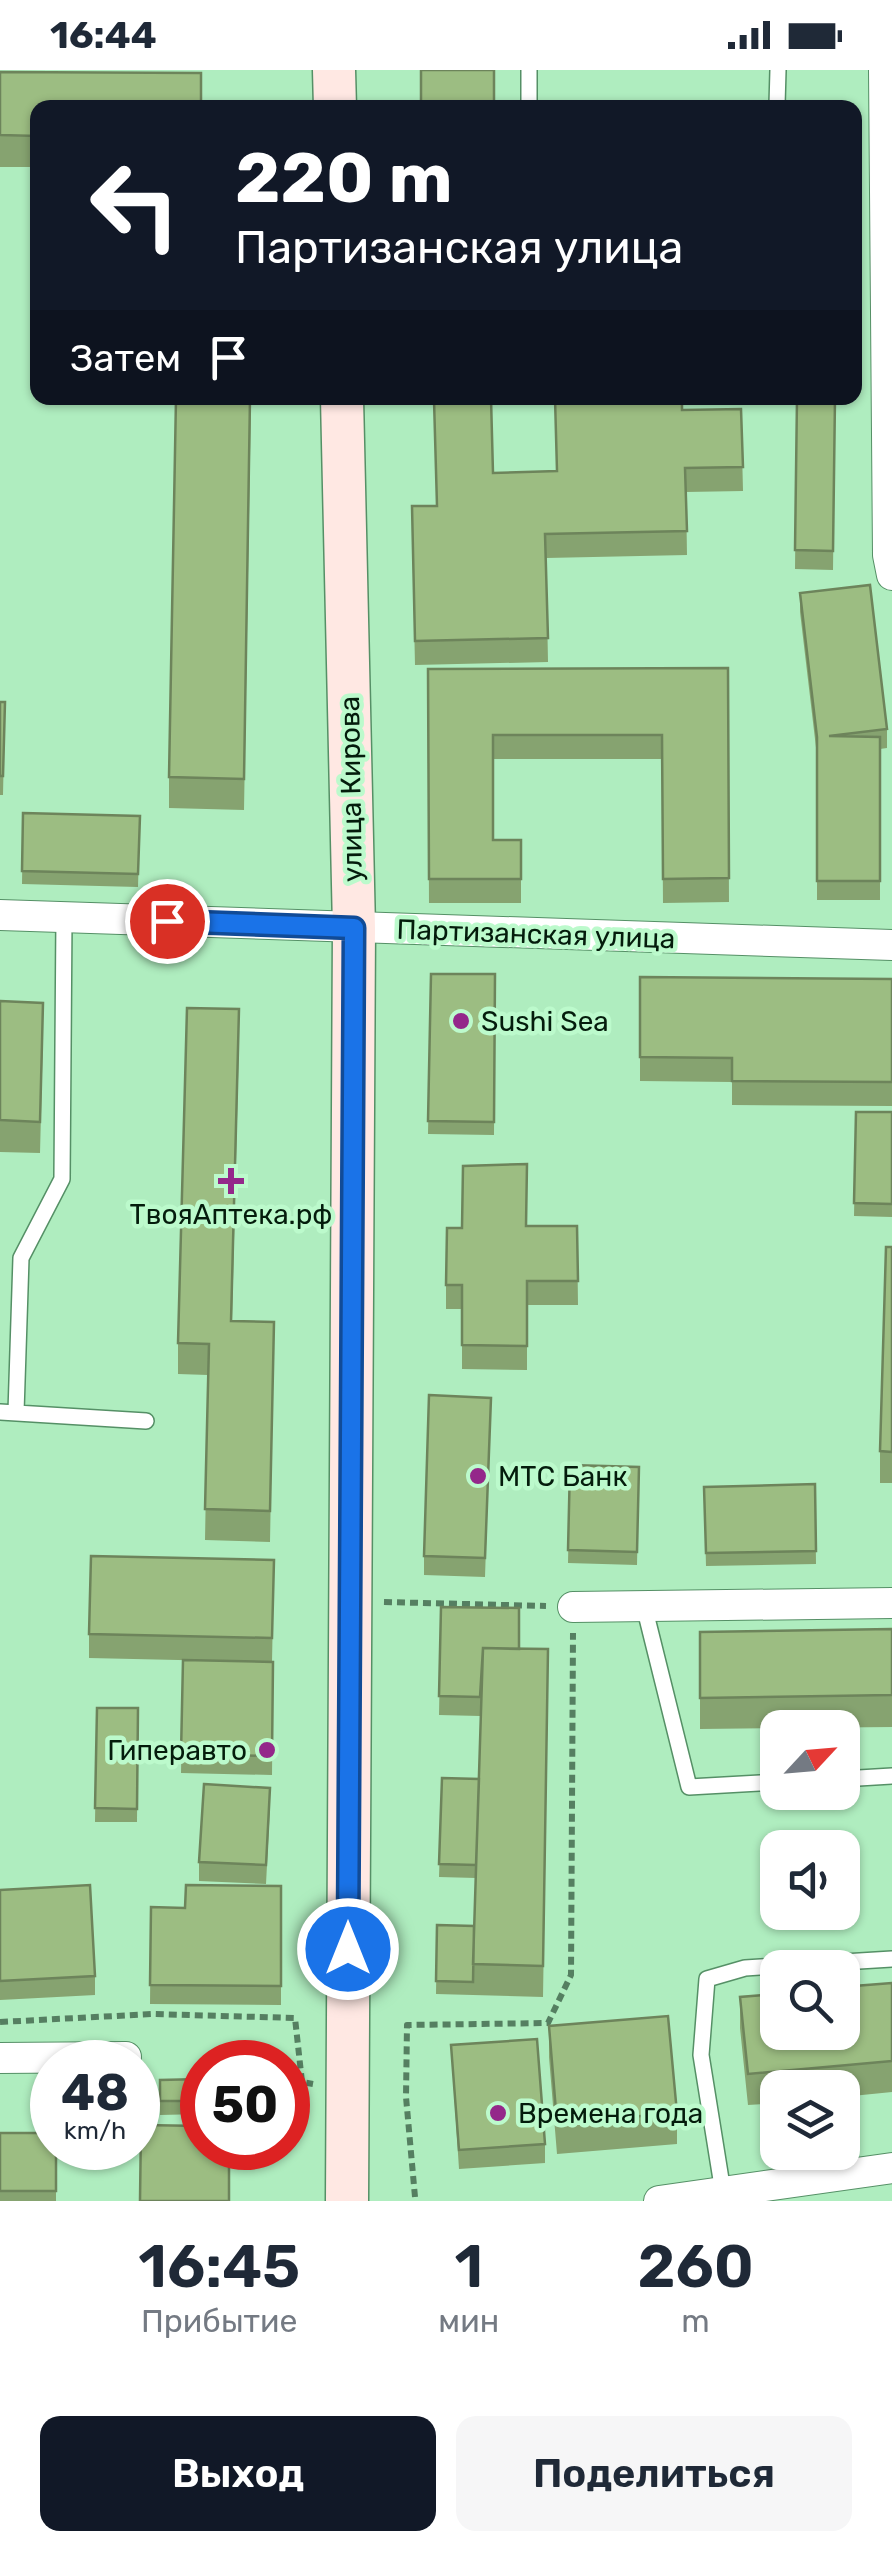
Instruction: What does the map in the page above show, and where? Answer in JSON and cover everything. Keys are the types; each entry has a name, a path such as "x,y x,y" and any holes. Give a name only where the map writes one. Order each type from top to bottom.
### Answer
{"main road":[{"path":"334,70 335,100"},
{"name":"улица Кирова","path":"342,405 354,928 347,2201"}],"street":[{"path":"884,70 888,555 892,575"},
{"name":"Партизанская улица","path":"0,914 892,946"},
{"path":"573,1607 892,1603"},
{"path":"0,2058 30,2058"},
{"path":"659,2201 892,2168"}],"lane":[{"path":"529,70 529,100"},
{"path":"778,70 778,100"},
{"path":"64,917 62,1179 21,1258 8,1412 146,1420"},
{"path":"644,1606 689,1787 760,1783"},
{"path":"860,1777 892,1776"},
{"path":"723,2192 701,2056 707,1980 745,1968 892,1959"}],"path":[{"path":"349,1601 573,1607 570,1974 548,2023 407,2025 406,2097 415,2197"},
{"path":"0,2022 153,2014 295,2018 302,2082 314,2084"}],"building":[{"path":"421,70 494,70 494,100 421,100"},
{"path":"0,72 201,73 201,100 30,100 30,136 0,135"},
{"path":"176,405 250,405 244,779 169,777"},
{"path":"434,405 491,405 493,473 557,471 555,405 741,409 743,467 685,468 687,531 545,534 548,638 415,641 412,506 437,506"},
{"path":"797,405 835,405 833,551 795,550"},
{"path":"870,585 887,729 829,736 880,737 880,881 817,881 817,737 800,593"},
{"path":"728,668 729,878 663,879 662,735 493,735 493,840 521,840 521,879 429,879 428,669"},
{"path":"0,702 5,702 3,776 0,776"},
{"path":"23,813 140,816 138,874 22,871"},
{"path":"431,974 495,974 494,1122 428,1121"},
{"path":"640,977 892,979 892,1082 732,1081 732,1058 640,1057"},
{"path":"0,1001 43,1003 40,1122 0,1120"},
{"path":"187,1008 239,1009 231,1321 274,1322 270,1511 205,1509 209,1344 178,1343"},
{"path":"856,1112 892,1112 892,1204 854,1203"},
{"path":"527,1164 526,1226 577,1226 578,1281 527,1281 527,1346 462,1345 462,1285 446,1285 447,1228 462,1228 463,1166"},
{"path":"886,1247 892,1247 892,1452 880,1451"},
{"path":"429,1395 491,1398 485,1558 424,1556"},
{"path":"570,1465 639,1467 637,1552 568,1550"},
{"path":"815,1484 816,1551 706,1553 704,1487"},
{"path":"91,1556 274,1560 272,1638 89,1634"},
{"path":"441,1607 519,1608 519,1649 483,1648 480,1697 439,1696"},
{"path":"892,1629 892,1695 700,1698 700,1632"},
{"path":"483,1648 548,1649 543,1966 473,1964"},
{"path":"183,1660 273,1662 272,1756 181,1754"},
{"path":"97,1708 138,1708 137,1809 95,1808"},
{"path":"442,1778 479,1779 476,1865 439,1864"},
{"path":"204,1784 270,1788 266,1865 199,1862"},
{"path":"90,1885 95,1976 0,1981 0,1890"},
{"path":"186,1885 281,1886 281,1986 150,1985 151,1907 185,1908"},
{"path":"437,1925 474,1926 473,1982 436,1981"},
{"path":"892,1983 892,2061 748,2074 740,1997 760,1995 760,2050 860,2050 860,1986"},
{"path":"668,2016 677,2113 557,2123 549,2026"},
{"name":"Времена года","path":"537,2039 545,2144 459,2150 451,2045"},
{"path":"160,2080 180,2080 180,2101 160,2101"},
{"path":"160,2125 180,2126 180,2170 229,2170 229,2201 140,2201 140,2170 160,2170"},
{"path":"0,2133 30,2133 30,2170 56,2170 56,2191 0,2191"}],"place":[{"name":"Sushi Sea","path":"461,1021"},
{"name":"ТвояАптека.рф","path":"231,1181"},
{"name":"МТС Банк","path":"478,1476"},
{"name":"Гиперавто","path":"267,1750"},
{"name":"Времена года","path":"498,2113"}],"route":[{"path":"167,921 354,928 348,1949"}]}
